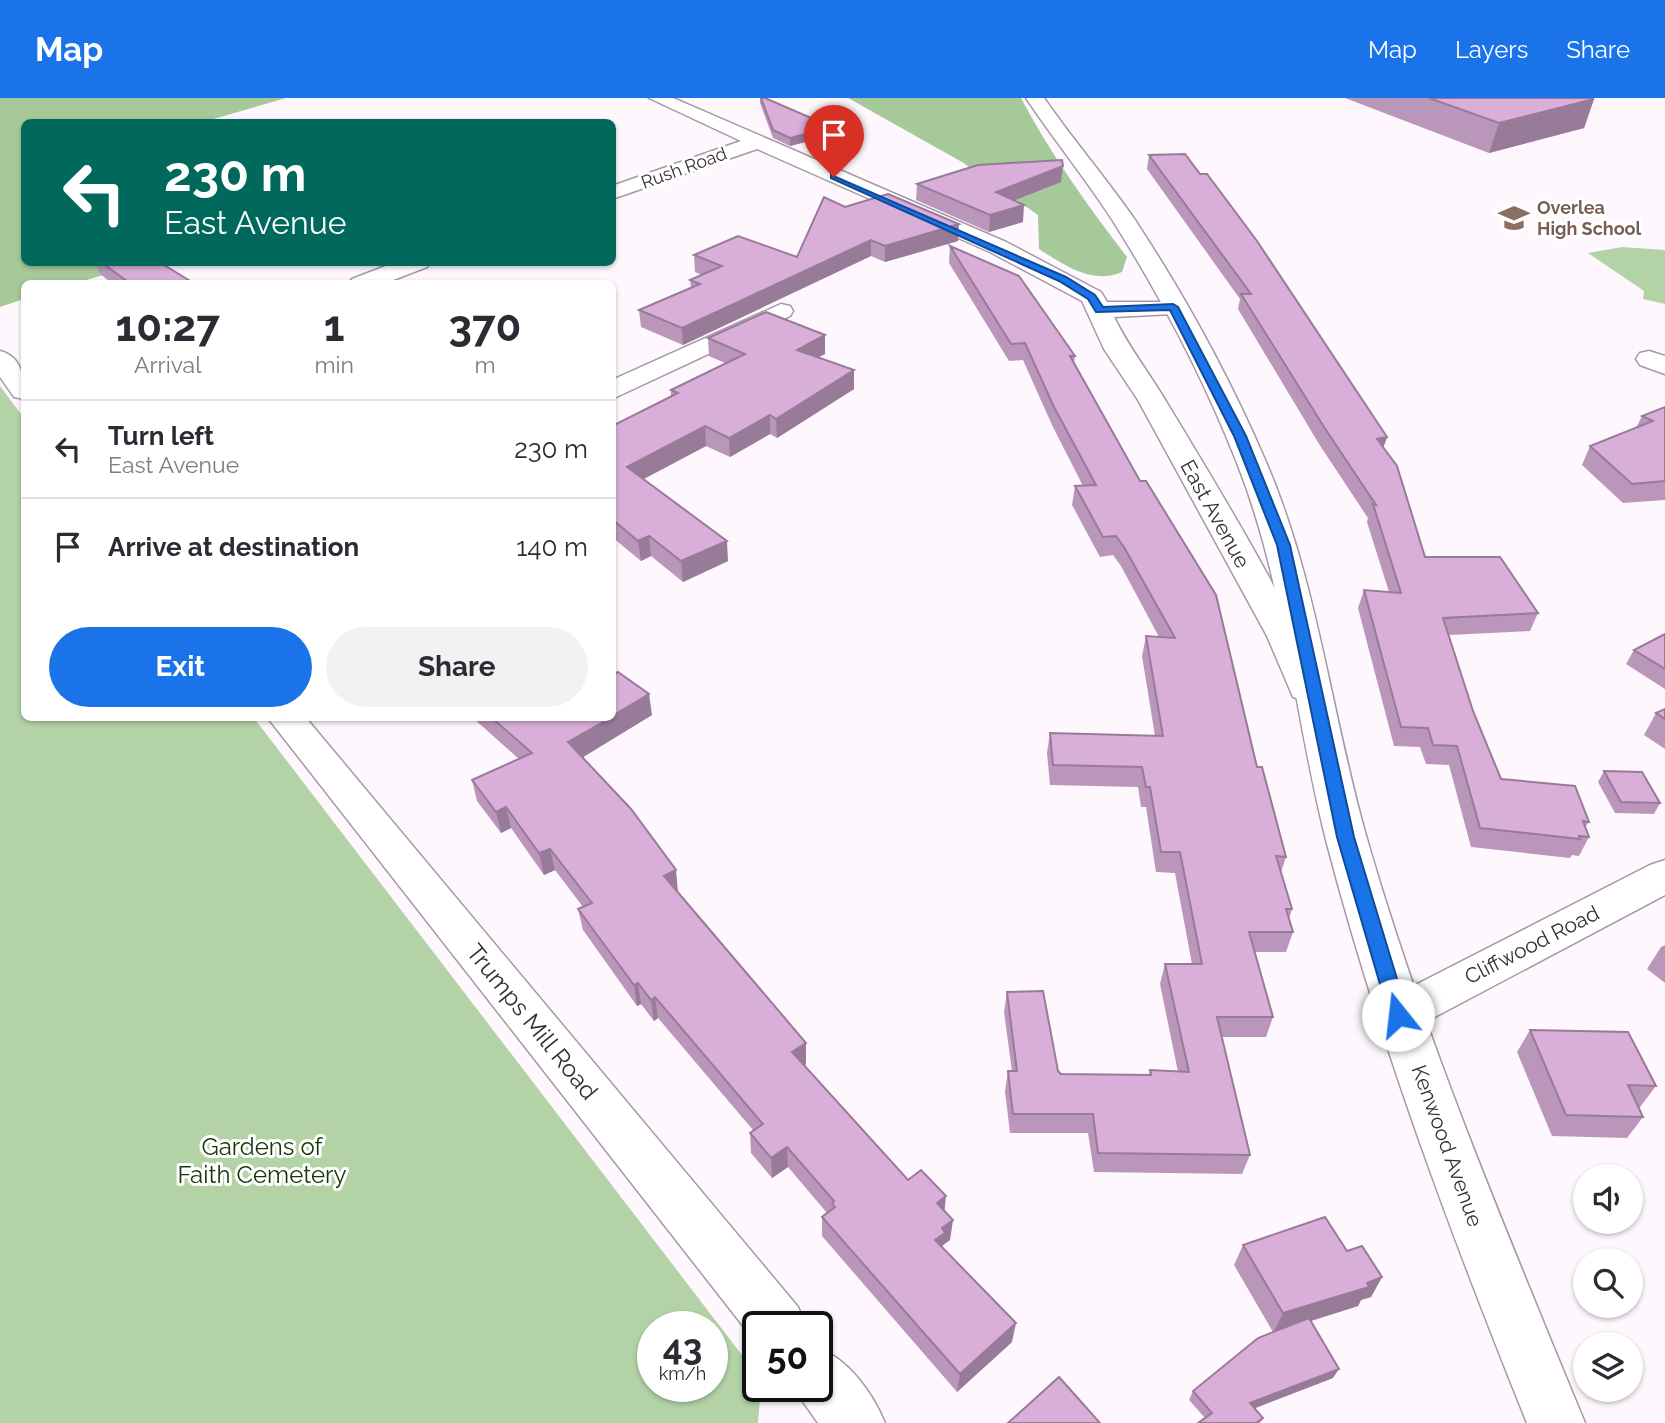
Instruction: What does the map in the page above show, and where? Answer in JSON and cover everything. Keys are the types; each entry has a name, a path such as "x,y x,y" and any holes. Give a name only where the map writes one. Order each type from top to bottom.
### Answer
{"street":[{"name":"East Avenue","path":"658,98 1008,253 1092,297 1117,349 1152,400 1283,636 1321,723"},
{"name":"Kenwood Avenue","path":"1035,98 1124,220 1173,307 1240,436 1283,545 1346,837 1398,1015 1492,1269 1556,1423"},
{"name":"Rush Road","path":"616,192 755,143"},
{"path":"371,280 408,266"},
{"path":"1099,310 1173,307"},
{"path":"616,389 781,311"},
{"path":"0,359 21,387"},
{"name":"Trumps Mill Road","path":"288,721 766,1311"},
{"name":"Cliffwood Road","path":"1398,1015 1665,876"},
{"path":"833,1395 856,1423"}],"green space":[{"path":"0,98 286,98 213,119 21,119 21,266 135,266 86,280 21,280 21,300 0,307"},
{"path":"848,98 1021,98 1071,180 1127,257 1122,272 1089,275 1068,267 1039,249 1038,215 962,162"},
{"path":"1622,247 1665,250 1665,304 1643,299 1644,291 1588,253"},
{"name":"Gardens of Faith Cemetery","path":"0,386 21,414 21,721 256,721 708,1311 637,1311 637,1402 728,1402 728,1337 742,1355 742,1402 760,1402 758,1423 0,1423"}],"building":[{"path":"761,98 832,127 790,138 773,130"},
{"path":"1429,98 1590,98 1594,99 1499,123"},
{"path":"1185,154 1200,174 1207,174 1257,241 1387,437 1377,439 1397,466 1425,557 1500,557 1538,613 1443,618 1473,711 1501,779 1575,786 1589,822 1583,821 1589,837 1579,836 1580,839 1480,828 1457,746 1433,745 1428,728 1401,727 1364,590 1401,593 1373,504 1376,505 1241,294 1251,294 1149,155"},
{"path":"1062,160 1063,166 996,192 1024,205 990,215 917,184 978,165"},
{"path":"888,194 959,224 885,246 871,240 682,328 639,310 700,284 690,280 722,266 694,255 738,236 797,257 824,197 845,207"},
{"path":"950,246 1019,276 1075,356 1070,356 1140,481 1146,481 1216,595 1257,767 1262,767 1286,857 1276,856 1292,909 1286,909 1293,932 1249,932 1273,1017 1217,1017 1250,1155 1098,1153 1093,1114 1013,1114 1008,1071 1017,1071 1007,992 1043,991 1058,1071 1061,1074 1151,1075 1150,1070 1189,1072 1165,964 1202,964 1180,852 1161,852 1150,787 1146,787 1142,767 1053,765 1050,733 1163,736 1146,636 1175,638 1124,547 1116,536 1103,537 1075,486 1096,485 1054,407 1025,343 1011,344"},
{"path":"106,266 166,266 188,280 126,280"},
{"path":"766,312 825,335 797,350 854,370 776,419 770,415 729,438 705,426 627,467 727,541 681,561 649,536 638,541 616,522 616,424 678,393 671,390 745,354 708,338"},
{"path":"1665,407 1665,481 1632,484 1590,446 1653,421 1642,416"},
{"path":"1665,634 1665,669 1634,650"},
{"path":"616,673 649,694 616,714"},
{"path":"1665,709 1665,719 1656,713"},
{"path":"495,721 605,721 568,742 631,809 676,870 664,876 806,1043 792,1052 908,1180 921,1170 946,1196 937,1203 953,1220 942,1228 945,1233 935,1240 1016,1323 960,1374 822,1217 835,1207 832,1203 834,1201 787,1147 771,1158 750,1133 763,1124 655,997 651,1000 638,983 634,985 578,909 592,903 550,849 539,853 506,807 496,812 472,780 532,753"},
{"path":"1604,771 1642,772 1660,803 1621,802"},
{"path":"1530,1030 1628,1032 1656,1086 1628,1085 1643,1117 1566,1115"},
{"path":"1325,1217 1347,1251 1362,1246 1382,1277 1367,1283 1369,1287 1283,1313 1243,1245"},
{"path":"1309,1318 1339,1369 1250,1403 1263,1418 1256,1423 1198,1423 1212,1413 1193,1391 1258,1338"},
{"path":"1059,1377 1100,1423 1008,1423"}],"place":[{"name":"Overlea High School","path":"1514,218"}],"route":[{"path":"834,177 998,247 1062,279 1092,297 1099,310 1173,307 1220,392 1283,545 1346,837 1398,1015"}]}
